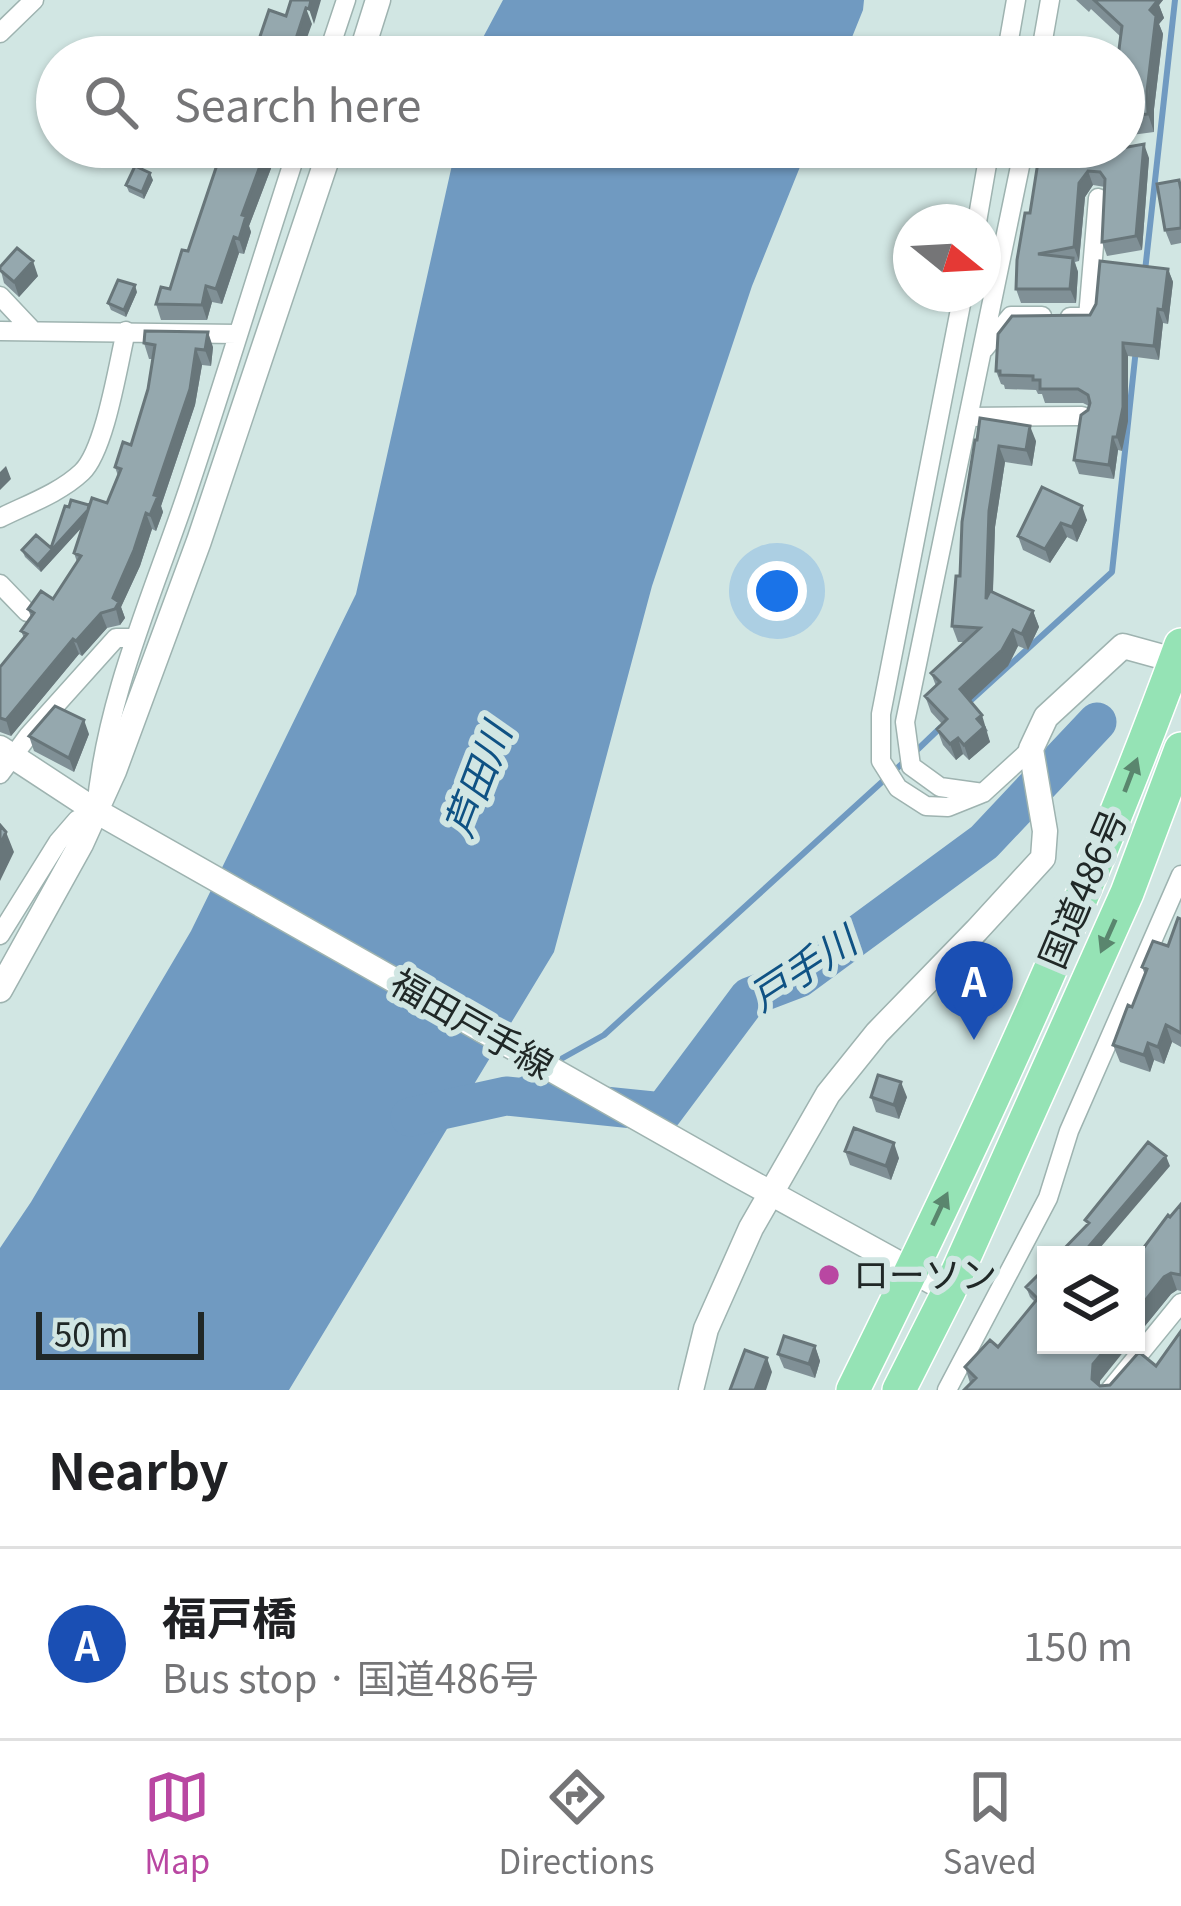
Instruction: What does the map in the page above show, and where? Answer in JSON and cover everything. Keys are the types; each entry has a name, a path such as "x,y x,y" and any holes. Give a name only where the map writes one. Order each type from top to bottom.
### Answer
{"highway":[{"name":"国道486号","path":"854,1390 1091,879 1179,656"},
{"name":"国道486号","path":"899,1390 949,1292 1127,893 1181,748"}],"street":[{"path":"0,33 34,0"},
{"path":"334,36 346,0"},
{"path":"367,36 379,0"},
{"path":"1010,36 1016,0"},
{"path":"1044,36 1050,0"},
{"path":"101,814 99,774 135,638 291,168"},
{"path":"0,990 101,814 324,168"},
{"path":"980,204 986,168"},
{"path":"982,793 940,787 911,766 905,722 1020,168"},
{"path":"981,353 1010,316 1088,317 1098,198"},
{"path":"0,296 33,331"},
{"path":"959,312 881,714 881,761 898,788 926,806 948,807 982,793 1031,749 1046,717 1123,646 1179,656"},
{"path":"0,331 237,334"},
{"path":"0,518 81,474 95,455 126,331"},
{"path":"968,417 1082,416"},
{"path":"0,584 27,612"},
{"path":"4,760 116,638 135,638"},
{"path":"691,1390 706,1329 751,1228 828,1094 877,1034 1042,858 1045,831 1031,749"},
{"name":"福田戸手線","path":"4,760 949,1292"},
{"path":"0,935 58,842 77,820 101,814"},
{"path":"947,1390 1048,1198 1069,1131 1181,875"},
{"path":"1110,1390 1181,1303"}],"water":[{"path":"503,0 864,0 852,36 484,36"},
{"name":"芦田川","path":"451,168 800,168 752,286 652,586 554,952 289,1390 0,1390 0,1248 191,931 356,594"}],"building":[{"path":"291,0 311,0 297,36 260,36 269,10 286,16"},
{"path":"1094,0 1158,0 1150,10 1156,16 1148,114 1145,114 1145,36 1121,36 1122,26"},
{"path":"134,168 150,173 142,192 126,185"},
{"path":"216,168 259,168 242,215 246,216 239,239 234,237 216,289 206,286 202,305 156,304 161,287 170,289 182,250 188,251"},
{"path":"1037,168 1142,168 1136,236 1102,242 1105,179 1100,172 1088,171 1079,183 1074,247 1038,254 1073,258 1070,289 1016,289 1025,213 1030,213"},
{"path":"1179,180 1181,228 1165,230 1157,184"},
{"path":"17,248 33,261 14,282 0,267"},
{"path":"1100,261 1168,269 1154,346 1123,343 1123,407 1109,465 1074,460 1081,415 1090,403 1088,395 1078,389 1040,389 1040,380 1033,376 996,371 998,334 1012,316 1090,315 1096,304"},
{"path":"118,280 135,285 124,310 108,303"},
{"path":"145,331 208,332 205,350 196,349 190,389 154,495 158,496 150,515 146,513 113,598 119,602 73,639 6,720 0,718 0,667 27,634 21,631 34,613 28,609 41,591 53,599 81,556 74,553 92,498 107,503 121,469 115,467 123,442 131,445 155,345 144,343"},
{"path":"980,418 1030,426 1026,450 999,446 989,511 986,599 990,591 1033,611 1022,634 1013,630 1002,650 960,689 982,715 977,719 984,727 964,745 958,738 950,744 937,729 947,719 925,696 940,682 931,673 980,628 952,626 962,522"},
{"path":"1042,487 1082,506 1072,527 1061,523 1045,549 1018,536"},
{"path":"71,500 89,505 88,510 38,565 22,550 36,535 51,548"},
{"path":"55,706 84,720 69,758 29,736"},
{"path":"1178,918 1181,1033 1166,1025 1158,1047 1148,1043 1144,1055 1113,1045 1147,969 1142,967 1153,941 1168,946"},
{"path":"878,1075 901,1082 894,1105 871,1097"},
{"path":"854,1128 894,1143 886,1166 845,1151"},
{"path":"1148,1142 1166,1156 1089,1246 1067,1246 1089,1223 1085,1220"},
{"path":"1181,1204 1181,1275 1164,1277 1145,1301 1145,1246"},
{"path":"1037,1276 1037,1298 1026,1287"},
{"path":"1037,1299 1037,1354 1101,1354 1093,1364 1092,1379 1100,1386 1110,1385 1137,1354 1156,1366 1181,1331 1181,1390 964,1390 976,1378 965,1367 990,1340 998,1347"},
{"path":"784,1336 815,1346 809,1364 778,1354"},
{"path":"745,1350 767,1358 755,1390 730,1390"}],"waterway":[{"path":"1145,271 1175,0"},
{"path":"968,703 1112,572 1136,349"},
{"name":"戸手川","path":"410,1117 506,1096 663,1112 749,997 799,978 984,842 1097,722"},
{"path":"915,752 940,728"},
{"path":"552,1064 604,1035 905,761"},
{"path":"458,1101 507,1088 540,1070"}],"place":[{"name":"福戸橋","path":"974,1040"},
{"name":"ローソン","path":"829,1275"}]}
